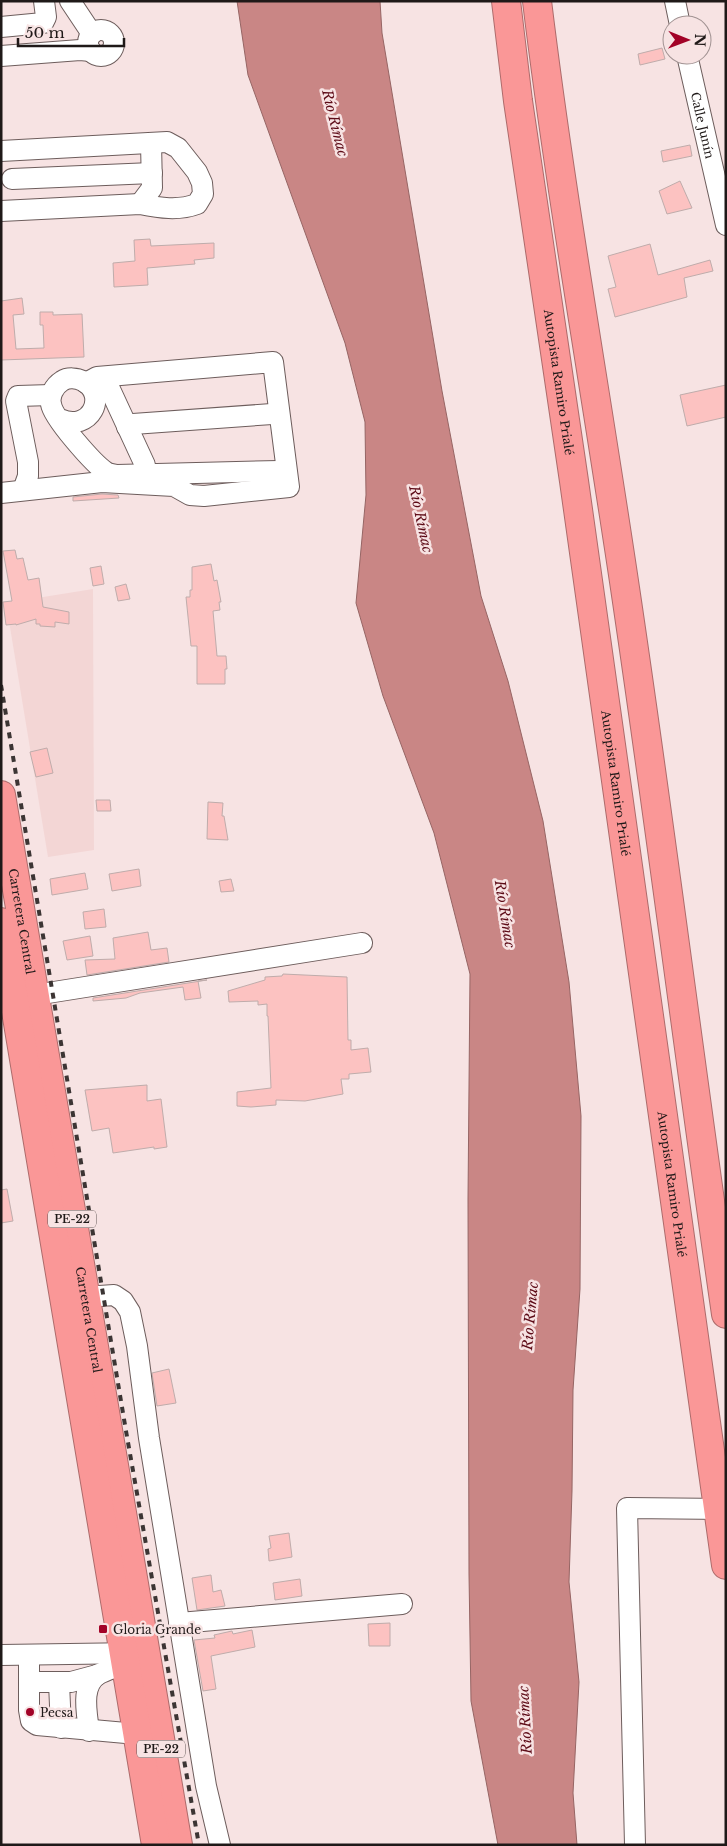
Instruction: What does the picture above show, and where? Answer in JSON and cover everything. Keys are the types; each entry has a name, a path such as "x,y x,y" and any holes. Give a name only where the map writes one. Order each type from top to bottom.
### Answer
{"highway":[{"name":"Autopista Ramiro Prialé","path":"506,1 518,101 722,1509 726,1564"},
{"path":"537,1 549,98 642,701 726,1314"},
{"name":"Carretera Central","path":"1,794 85,1297 132,1651 137,1734 156,1845"},
{"name":"Carretera Central","path":"1,922 6,979 132,1651 178,1845"}],"street":[{"path":"1,27 43,23 46,17 44,1"},
{"path":"1,56 80,50 92,43 70,1"},
{"path":"675,1 678,15"},
{"name":"Calle Junín","path":"689,65 726,225"},
{"path":"1,151 167,142 178,148 197,172 202,182 203,194 198,204 163,209 140,204 1,210"},
{"path":"140,204 152,188 151,143"},
{"path":"1,158 27,209"},
{"path":"12,179 152,173"},
{"path":"68,421 84,420 91,414 94,406 97,377 273,362 282,477"},
{"path":"251,371 263,375 269,380 272,418 282,477 109,464 80,432 54,412 51,404 51,395 55,387 70,378 97,386 251,371"},
{"path":"97,386 129,432 141,465"},
{"path":"97,386 141,465"},
{"path":"24,490 28,476 28,462 16,401 18,396 51,395"},
{"path":"129,432 133,424 272,418"},
{"path":"68,421 67,431 107,473 117,475 282,477"},
{"path":"1,492 102,482 174,486 190,494 204,496 282,477"},
{"path":"35,995 362,943"},
{"path":"85,1297 114,1295 122,1301 130,1312 137,1346 149,1438 206,1786 220,1845"},
{"path":"635,1845 626,1508 722,1509"},
{"path":"179,1623 402,1604"},
{"path":"1,1642 132,1651"},
{"path":"1,1655 73,1655 132,1651"},
{"path":"89,1730 86,1700 88,1686 97,1675 132,1651"},
{"path":"29,1655 29,1710 31,1721 37,1725 61,1728 137,1734"},
{"path":"61,1728 65,1682 73,1655"},
{"path":"29,1682 65,1682 97,1675"}],"shaded area":[{"path":"93,589 94,850 48,857 6,603"}],"water":[{"name":"Río Rímac","path":"237,1 380,1 382,33 442,391 481,596 508,681 543,821 569,982 581,1116 580,1289 573,1390 569,1582 579,1682 573,1793 577,1845 498,1845 471,1701 468,1199 470,974 434,833 383,696 356,603 366,495 365,422 345,343 248,75"}],"building":[{"path":"662,48 662,60 640,65 638,54"},
{"path":"690,145 692,156 663,162 661,151"},
{"path":"680,181 692,208 667,214 659,191"},
{"path":"150,239 151,246 214,243 214,258 194,260 195,264 147,268 148,285 114,287 113,263 135,261 134,240"},
{"path":"650,244 658,275 710,260 713,271 684,278 687,297 615,317 608,289 616,287 608,256"},
{"path":"22,298 24,314 13,315 16,349 44,348 43,325 40,325 40,312 53,312 53,315 82,314 84,357 1,360 1,301"},
{"path":"726,385 726,417 687,426 680,395"},
{"path":"102,494 118,495 119,498 73,501 73,497"},
{"path":"15,550 17,559 23,558 28,580 39,578 43,607 69,612 69,624 55,622 55,627 40,626 40,624 36,624 36,619 16,625 6,625 3,602 12,601 3,551"},
{"path":"211,564 214,581 217,580 221,602 219,602 220,610 213,611 217,656 226,656 227,669 225,669 225,684 197,684 197,646 191,646 186,597 190,597 190,590 192,590 192,567"},
{"path":"101,566 104,584 93,586 90,568"},
{"path":"126,584 130,599 118,601 115,587"},
{"path":"47,748 53,773 36,777 30,752"},
{"path":"96,800 110,800 111,811 97,811"},
{"path":"208,802 223,803 222,816 224,816 228,840 207,839"},
{"path":"139,869 141,886 112,891 109,874"},
{"path":"85,873 88,889 52,895 50,879"},
{"path":"231,879 234,891 221,892 219,881"},
{"path":"104,909 106,927 85,929 83,912"},
{"path":"148,932 151,950 167,948 169,962 87,975 85,960 115,959 113,938"},
{"path":"90,936 93,956 67,960 63,941"},
{"path":"283,974 347,977 348,1040 351,1040 351,1050 368,1048 371,1072 349,1074 349,1079 341,1079 343,1094 305,1101 276,1100 276,1105 237,1106 237,1092 271,1088 268,1016 267,1004 258,1005 258,1001 229,1002 228,991 265,980 265,977 282,976"},
{"path":"198,981 201,998 185,1000 183,987 140,993 126,998 93,1001 93,998"},
{"path":"147,1085 147,1101 161,1099 167,1147 113,1153 109,1128 92,1131 85,1090"},
{"path":"7,1189 13,1221 1,1223 1,1190"},
{"path":"169,1369 176,1403 157,1406 152,1373"},
{"path":"289,1533 292,1557 269,1561 268,1549 271,1548 269,1536"},
{"path":"211,1575 213,1592 221,1590 225,1606 197,1610 192,1578"},
{"path":"300,1579 302,1596 275,1600 273,1583"},
{"path":"390,1623 390,1646 369,1646 368,1624"},
{"path":"252,1630 255,1647 211,1656 216,1689 203,1691 194,1640 215,1638 214,1635 232,1631 233,1634"}],"railway":[{"path":"1,685 126,1431 199,1845"}],"place":[{"name":"Gloria Grande","path":"103,1629"},
{"name":"Pecsa","path":"30,1712"}]}
